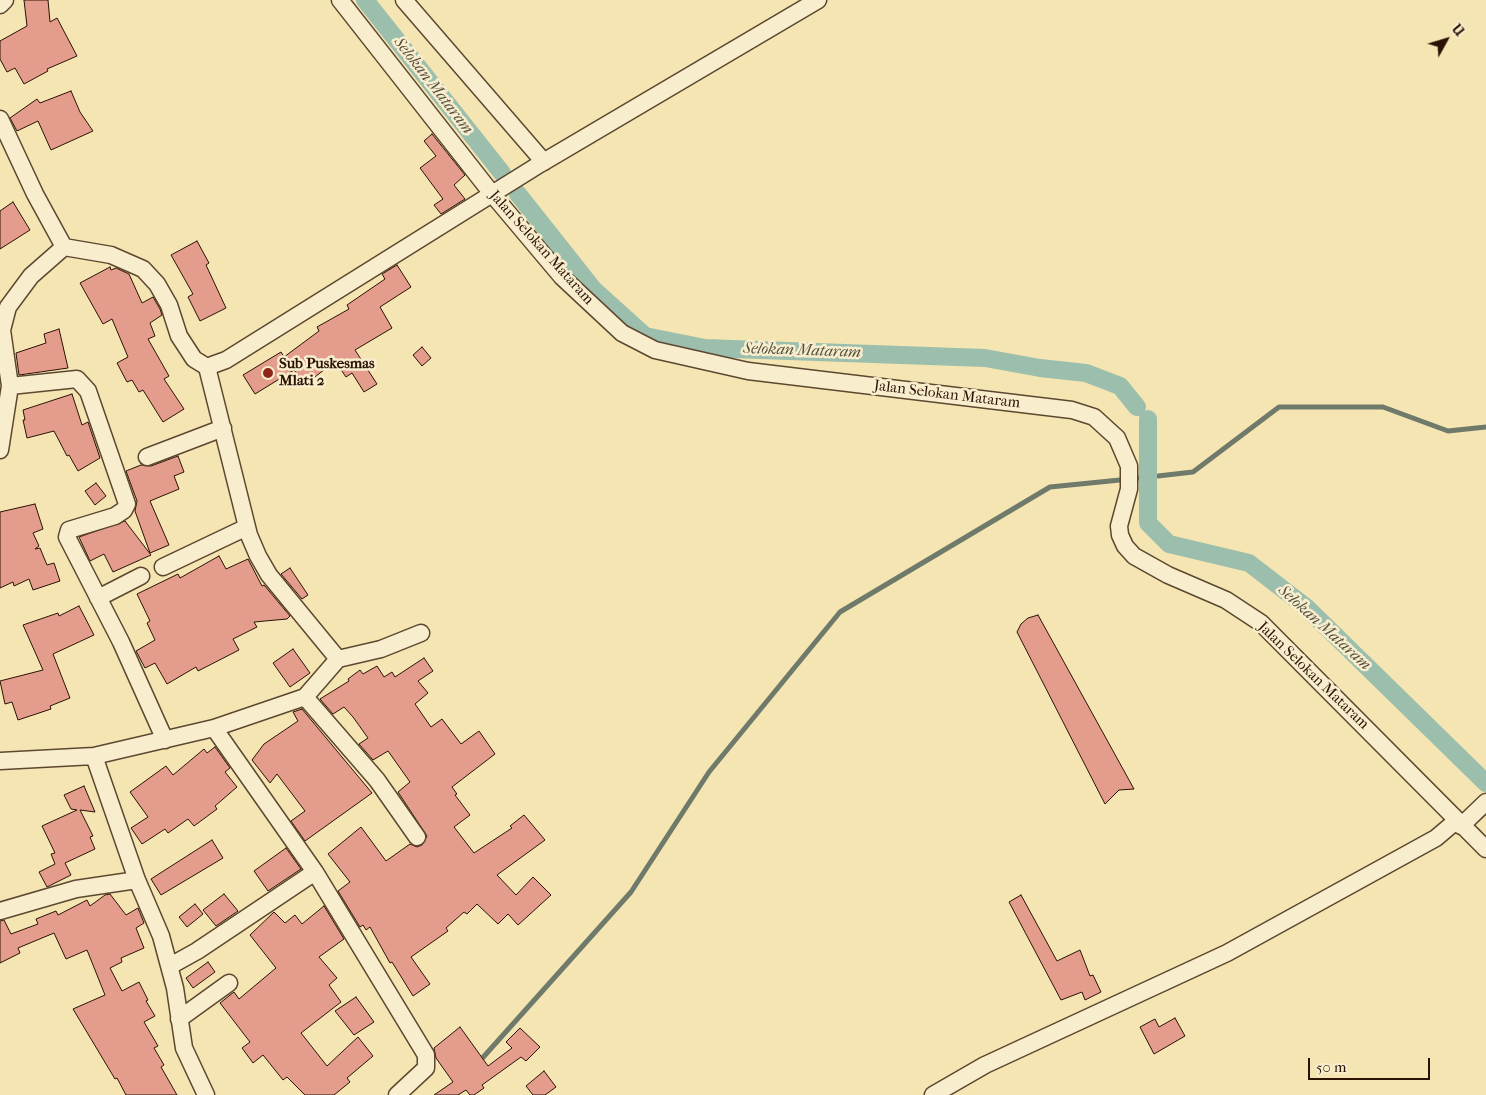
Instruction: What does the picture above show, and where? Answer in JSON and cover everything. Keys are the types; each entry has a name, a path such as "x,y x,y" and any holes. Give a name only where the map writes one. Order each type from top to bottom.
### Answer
{"street":[{"path":"0,5 5,0"},
{"name":"Jalan Selokan Mataram","path":"340,0 500,191 562,277 622,332 655,350 748,371 1072,410 1094,417 1117,438 1129,466 1128,489 1119,526 1120,535 1125,546 1134,556 1168,575 1226,600 1261,623 1298,658 1459,824 1486,849"},
{"path":"404,0 542,163"},
{"path":"64,247 110,255 143,269 158,284 169,305 185,348 194,359 207,366 226,360 500,191 542,163 818,0"},
{"path":"0,119 35,194 64,247"},
{"path":"0,450 10,386 2,330 8,307 32,276 64,247"},
{"path":"207,366 247,527 258,556 270,575 338,659"},
{"path":"10,386 78,379 88,391 127,504 124,510 115,516 70,530 68,534 69,542 98,598 165,740"},
{"path":"147,457 223,428"},
{"path":"164,567 247,527"},
{"path":"98,598 142,576"},
{"path":"0,762 94,756 214,728 305,697 338,659 381,648 421,633"},
{"path":"305,697 377,780 417,836"},
{"path":"214,728 315,872 426,1055 426,1068 397,1095"},
{"path":"94,756 137,880 161,936 170,966 184,1048 206,1095"},
{"path":"933,1095 985,1065 1227,953 1436,838 1459,824 1482,806"},
{"path":"170,966 205,946 315,872"},
{"path":"0,911 76,889 137,880"},
{"path":"179,1019 229,983"}],"building":[{"path":"24,0 48,0 50,22 57,18 77,56 47,69 48,71 24,84 15,68 7,72 0,59 0,41 27,26"},
{"path":"71,91 80,112 93,131 51,150 38,121 17,131 10,118 37,99 40,103"},
{"path":"432,134 465,175 454,185 465,199 441,214 434,205 443,199 420,168 436,156 424,141"},
{"path":"13,202 30,230 0,249 0,211"},
{"path":"197,241 209,263 206,265 226,308 200,321 188,297 193,294 171,255"},
{"path":"397,265 411,287 380,307 392,328 355,350 377,384 364,392 352,373 346,377 335,361 305,385 294,370 255,394 243,375 281,352 284,357 319,331 317,327 349,309 347,305 385,279 382,274"},
{"path":"110,267 111,270 116,268 129,274 142,303 153,297 160,309 162,315 150,323 155,336 148,339 169,376 164,379 184,409 163,422 143,390 139,392 132,380 127,382 117,363 128,357 112,319 103,324 80,283"},
{"path":"59,329 68,368 19,375 16,353 46,343 44,334"},
{"path":"422,347 431,358 422,366 413,355"},
{"path":"72,394 82,425 88,422 100,458 78,471 69,455 67,456 54,431 27,438 23,420 25,420 23,410"},
{"path":"178,456 184,472 174,476 179,489 150,501 169,545 150,553 135,511 137,501 126,471 141,465 151,466"},
{"path":"96,483 106,496 95,505 85,491"},
{"path":"35,504 43,529 33,533 39,546 35,549 40,548 47,565 54,563 60,581 33,590 29,579 14,586 13,582 0,588 0,512"},
{"path":"125,521 151,555 113,572 104,554 90,561 79,537"},
{"path":"219,556 226,569 248,559 262,586 264,585 290,616 287,619 254,622 257,627 233,639 239,650 198,671 196,667 167,684 155,663 145,668 136,651 155,640 147,623 150,621 137,594 178,574 180,578"},
{"path":"290,568 308,595 302,599 281,574"},
{"path":"79,606 94,635 53,654 70,698 50,706 51,709 18,720 12,702 5,704 0,681 43,670 23,625 58,613 59,616"},
{"path":"1038,615 1134,789 1119,790 1105,804 1017,632 1021,624 1028,618"},
{"path":"293,649 310,673 290,687 273,663"},
{"path":"424,658 433,671 418,681 428,693 415,704 431,727 442,719 461,744 479,731 495,754 452,787 457,794 455,795 470,815 454,827 474,853 512,828 510,826 524,815 545,840 497,875 516,895 533,877 551,895 518,925 508,914 498,924 477,904 467,914 464,912 446,928 448,931 411,957 430,984 413,996 392,962 390,963 370,927 366,930 363,925 360,927 338,891 350,882 328,854 361,827 386,861 410,844 417,847 422,845 427,836 398,792 410,782 388,751 373,760 359,744 368,738 353,717 344,707 333,714 320,699 349,681 348,679 360,670 363,674 377,666 384,677 392,672 395,677"},
{"path":"302,709 372,793 305,841 291,821 305,811 277,774 270,783 252,760 264,744 298,721 293,712"},
{"path":"215,747 230,768 225,772 237,787 215,806 217,809 194,826 188,819 168,833 165,829 142,844 131,828 148,817 130,792 166,766 173,775 204,749 207,753"},
{"path":"84,786 95,812 80,810 93,836 90,837 95,849 65,863 71,875 47,887 39,872 55,864 51,854 55,853 42,826 77,810 71,809 64,795"},
{"path":"212,840 223,858 161,895 151,879"},
{"path":"286,848 301,869 268,891 254,871"},
{"path":"110,894 126,915 138,908 144,923 136,928 144,948 121,958 122,962 110,968 122,991 139,982 148,1000 146,1001 155,1016 144,1022 158,1046 154,1048 164,1065 161,1067 177,1095 126,1095 117,1078 115,1079 73,1009 105,995 87,950 66,959 54,933 18,948 20,953 0,963 0,921 4,920 11,934 38,924 36,919 56,911 58,915 87,900 90,906 105,895"},
{"path":"224,894 238,911 216,926 203,910"},
{"path":"1021,895 1057,961 1080,950 1090,976 1093,975 1101,992 1085,1000 1082,992 1061,1000 1009,902"},
{"path":"195,904 203,914 187,927 179,917"},
{"path":"324,906 344,939 319,957 337,978 329,985 341,1002 301,1033 327,1066 358,1037 373,1056 347,1078 350,1082 334,1095 305,1095 287,1077 283,1080 263,1055 253,1063 242,1048 250,1042 220,1003 234,992 239,999 276,968 250,935 274,912 285,923 295,915 302,924"},
{"path":"208,962 215,972 193,988 186,978"},
{"path":"356,997 374,1022 354,1035 335,1011"},
{"path":"1175,1018 1185,1036 1154,1054 1140,1027 1155,1019 1159,1027"},
{"path":"460,1027 488,1066 512,1048 506,1042 520,1028 540,1047 526,1061 521,1057 482,1085 484,1088 474,1095 470,1095 466,1090 458,1095 434,1095 453,1082 436,1058 434,1048"},
{"path":"544,1071 556,1087 545,1095 533,1095 526,1086"}],"waterway":[{"name":"Selokan Mataram","path":"365,0 502,173"},
{"name":"Selokan Mataram","path":"518,194 594,290 645,336 705,348 985,358 1040,368 1086,373 1120,386 1137,407"},
{"path":"1158,476 1193,472 1279,407 1383,407 1448,431 1486,427"},
{"name":"Selokan Mataram","path":"1148,419 1148,523 1169,544 1249,563 1306,607 1486,783"},
{"path":"478,1063 631,892 709,772 840,612 1050,487 1120,480"}],"place":[{"name":"Sub Puskesmas Mlati 2","path":"268,373"}]}
